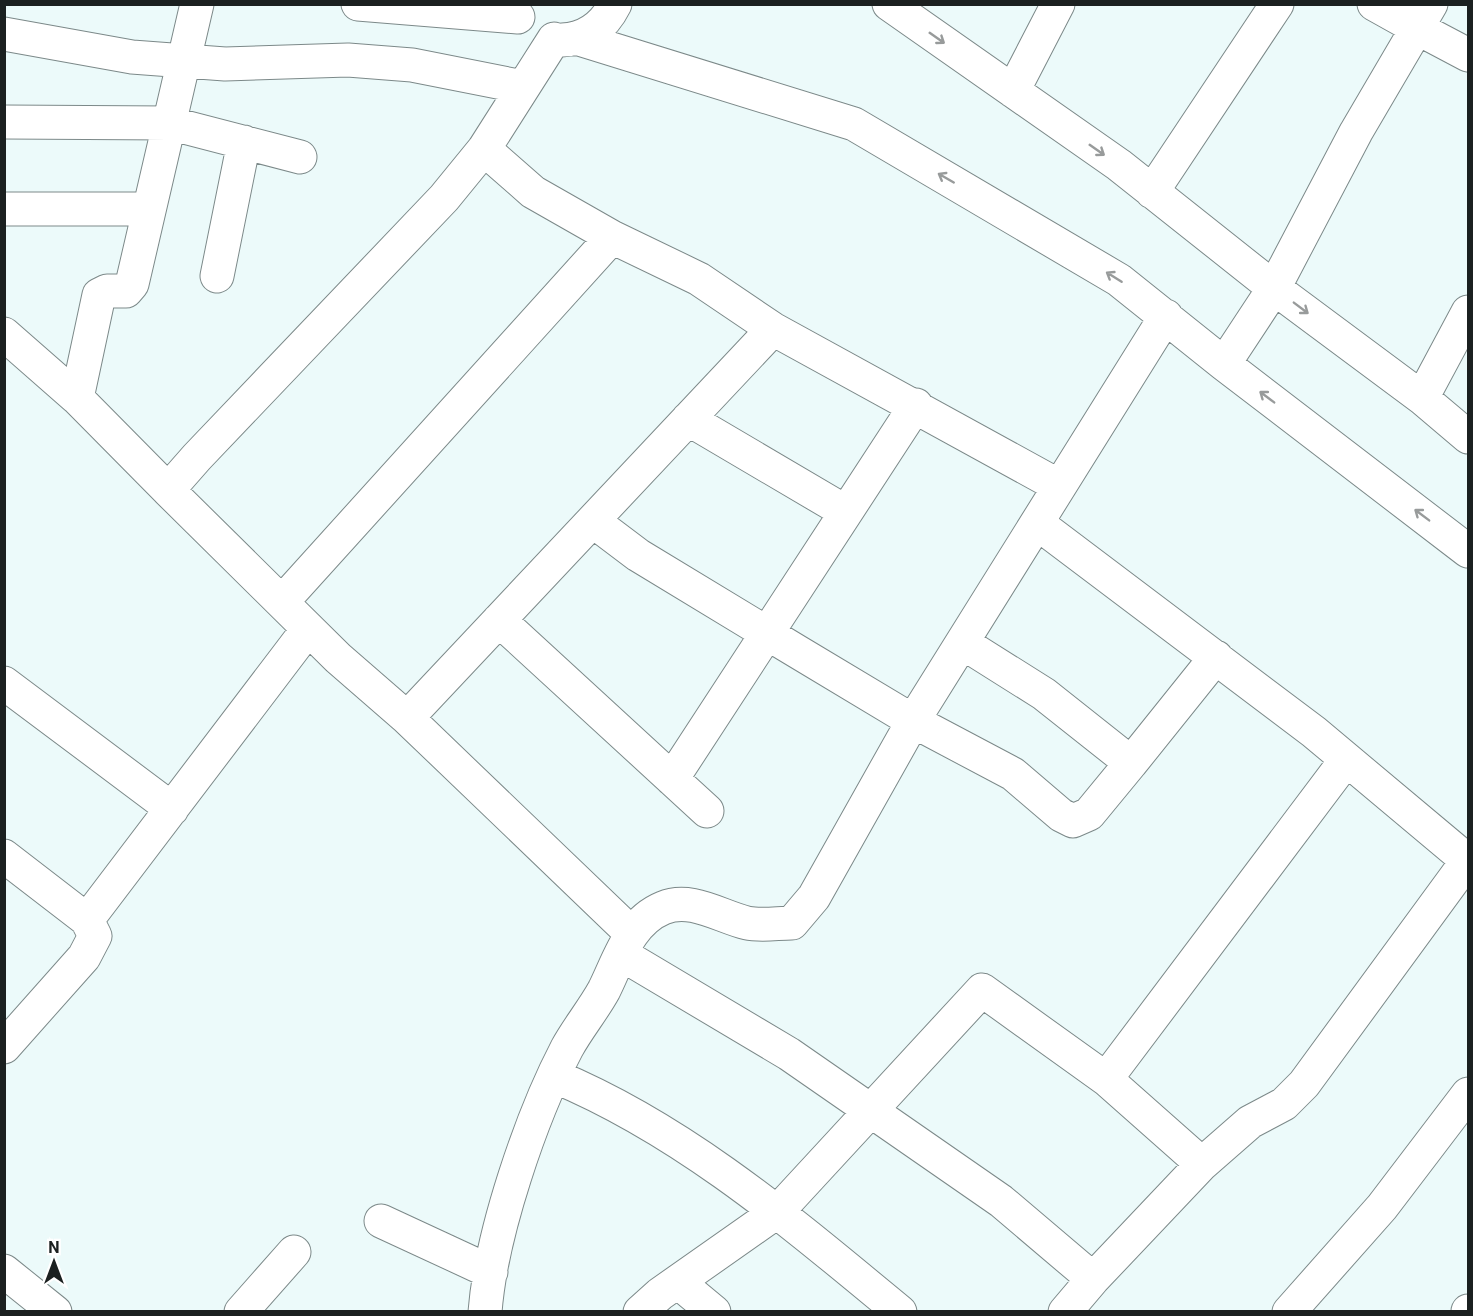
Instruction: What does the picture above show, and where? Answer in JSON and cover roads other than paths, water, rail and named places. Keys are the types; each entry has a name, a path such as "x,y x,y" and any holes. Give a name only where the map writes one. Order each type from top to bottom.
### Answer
{"street":[{"path":"77,398 95,303 99,295 107,291 126,291 132,284 197,4"},
{"path":"358,4 515,11 540,35 565,39 854,124 1119,280 1224,364 1468,551"},
{"path":"168,490 444,198 484,149 523,87 565,39 592,32 605,21 615,4"},
{"path":"889,4 1152,192 1274,288 1422,398 1468,437"},
{"path":"1013,91 1058,4"},
{"path":"1152,192 1277,4"},
{"path":"1374,4 1424,16 1468,55"},
{"path":"1224,364 1274,288 1356,132 1424,16"},
{"path":"4,34 132,57 225,64 348,60 412,65 523,87"},
{"path":"4,122 169,123 300,157"},
{"path":"217,276 244,142"},
{"path":"484,149 533,192 612,237 699,279 773,329 916,405 1059,486"},
{"path":"4,209 149,209"},
{"path":"282,602 612,237"},
{"path":"1422,398 1468,312"},
{"path":"485,1311 496,1242 518,1170 554,1076 567,1047 603,992 626,943 664,908 680,905 696,906 749,923 792,923 814,897 913,721 1166,316"},
{"path":"407,718 773,329"},
{"path":"4,333 77,398 308,629 407,718 626,943 1001,1201 1093,1279"},
{"path":"672,779 916,405"},
{"path":"688,419 846,512"},
{"path":"593,521 638,555 767,633 913,721 999,766 1061,815 1073,820 1089,814 1216,657"},
{"path":"1036,523 1216,657 1468,860 1304,1084 1284,1104 1251,1122 1202,1164 1065,1311"},
{"path":"499,620 707,811"},
{"path":"87,920 308,629"},
{"path":"963,643 1044,694 1131,763"},
{"path":"4,684 172,809"},
{"path":"1106,1079 1346,760"},
{"path":"4,856 87,920 95,936 84,957 4,1047"},
{"path":"640,1311 678,1281 778,1211 982,990 1106,1079 1202,1164"},
{"path":"554,1076 591,1091 702,1157 778,1211 900,1311"},
{"path":"1289,1311 1463,1113"},
{"path":"381,1221 491,1272"},
{"path":"241,1311 294,1252"},
{"path":"4,1271 40,1307"},
{"path":"678,1281 714,1311"}]}
